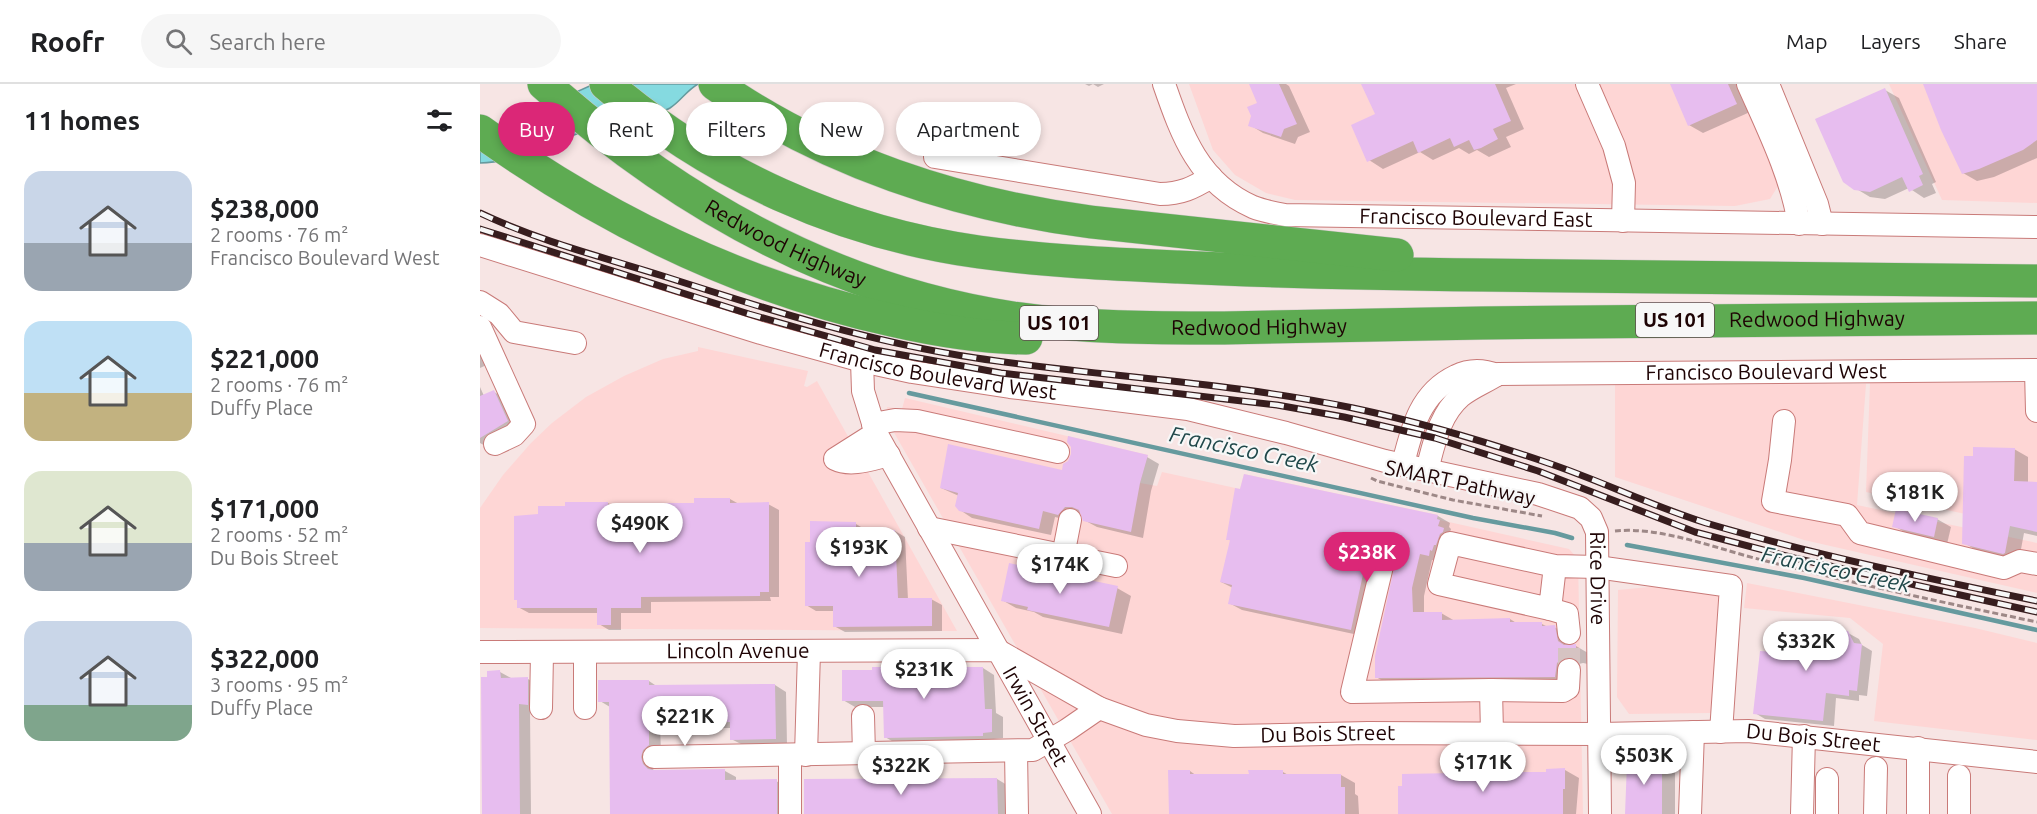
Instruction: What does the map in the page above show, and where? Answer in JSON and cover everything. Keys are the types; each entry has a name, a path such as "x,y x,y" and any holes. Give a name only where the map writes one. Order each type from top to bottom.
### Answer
{"highway":[{"name":"Redwood Highway","path":"544,84 602,134 674,186 731,220 815,260 873,283 959,308 1014,318 1114,327 1312,327 1712,319 2037,318"},
{"name":"Redwood Highway","path":"606,84 638,110 696,150 737,174 789,199 887,233 978,252 1112,264 1266,271 2037,281"},
{"path":"715,84 765,116 830,148 891,174 1024,212 1146,229 1599,276"},
{"path":"480,131 532,166 616,216 705,260 809,298 872,316 953,333 1012,338 1312,327"}],"street":[{"name":"Francisco Boulevard East","path":"1164,84 1192,155 1210,177 1234,197 1256,208 1284,215 2037,227"},
{"path":"1587,84 1617,156 1624,183 1623,221"},
{"path":"1748,84 1776,148 1796,202 1799,224"},
{"path":"1768,84 1817,204 1822,224"},
{"path":"935,157 1160,194 1175,194 1192,190 1210,177"},
{"name":"Francisco Boulevard West","path":"480,245 761,333 862,362 1010,387 1188,409 1427,470 1438,429 1455,403 1469,391 1497,375"},
{"path":"480,302 499,314 514,332 575,344"},
{"path":"480,327 524,424 514,435 495,444"},
{"name":"Irwin Street","path":"862,362 863,392 875,428 1090,814"},
{"name":"Francisco Boulevard West","path":"1403,464 1414,422 1424,402 1439,386 1461,374 1485,370 1497,375 2037,370"},
{"path":"2037,370 2037,411"},
{"path":"889,454 868,460 843,463 835,459 875,428 895,420 917,421 1058,452"},
{"path":"1784,421 1773,501 1847,515 1860,533 2004,568 2020,561 2037,564"},
{"name":"Rice Drive","path":"1427,470 1538,494 1580,508 1591,518 1597,532 1600,814"},
{"path":"1063,556 1070,520"},
{"path":"929,528 1116,566"},
{"path":"1569,633 1567,614 1439,584 1450,543 1555,566 1597,567 1731,586 1721,732"},
{"path":"1383,562 1352,692 1563,691 1568,688 1569,670"},
{"path":"1550,609 1555,566"},
{"name":"Lincoln Avenue","path":"480,652 997,650"},
{"name":"Du Bois Street","path":"997,650 1100,708 1146,725 1178,732 1234,736 1748,731 1918,747 2037,762"},
{"path":"790,814 808,651"},
{"path":"541,708 542,653"},
{"path":"585,653 585,708"},
{"path":"1491,690 1492,733"},
{"path":"654,757 1033,750 1100,708"},
{"path":"863,716 864,754"},
{"path":"1690,814 1693,732"},
{"path":"1802,814 1804,736"},
{"path":"1918,747 1918,814"},
{"path":"1016,751 1017,814"},
{"path":"1875,814 1876,768"},
{"path":"1959,776 1959,814"},
{"path":"1827,779 1827,814"}],"path":[{"name":"SMART Pathway","path":"1368,476 1377,481 1453,500 1550,518"},
{"path":"1614,531 1630,529 1665,534 1839,579 2037,622"}],"shaded area":[{"path":"1189,84 1740,84 1781,181 1770,199 1735,206 1295,200 1266,193 1235,175 1213,150"},
{"path":"1889,84 2037,84 2037,203 1942,200"},
{"path":"698,347 808,371 804,386 807,387 817,381 957,631 480,628 480,508 503,475 552,423 586,397 624,376 663,359 698,351"},
{"path":"1870,383 2037,383 2037,530 1866,492"},
{"path":"1866,384 1857,505 2037,543 2037,593 1804,540 1615,477 1615,385"},
{"path":"905,398 1148,455 1140,483 1157,486 1162,472 1240,489 1244,474 1438,515 1437,519 1440,520 1569,549 1578,559 1583,814 1112,814 892,429 887,407 902,409"},
{"path":"1747,583 1975,628 2037,643 2037,740 1874,721 1883,644 1850,618 1744,608"},
{"path":"1660,586 1721,593 1711,713 1629,714 1617,697 1618,590"}],"water":[{"path":"594,84 698,84 674,105 674,102 587,102 587,130 575,135 575,102 554,102"},
{"path":"498,133 498,156 518,156 480,163 480,139"}],"building":[{"path":"1249,84 1279,84 1297,124 1284,129 1281,137 1248,126 1251,116 1247,107 1257,103"},
{"path":"1361,84 1495,84 1511,121 1493,129 1498,139 1474,150 1469,140 1454,147 1450,138 1418,153 1413,141 1367,162 1351,125 1375,114"},
{"path":"1670,84 1728,84 1737,104 1688,126"},
{"path":"1923,84 2037,84 2037,140 2023,150 1962,174"},
{"path":"1885,88 1923,174 1919,176 1923,185 1909,192 1902,177 1870,192 1854,190 1843,182 1815,119"},
{"path":"494,390 508,421 480,438 480,396"},
{"path":"1068,436 1148,455 1131,532 1083,521 1079,510 1072,507 1065,507 1058,515 1043,511 1039,529 959,511 955,506 958,493 940,488 948,444 1062,470 1063,464 1068,461 1071,454 1071,447 1067,442"},
{"path":"1973,447 2015,448 2014,481 2037,482 2037,532 2010,526 2003,554 1962,544 1964,456 1973,456"},
{"path":"1244,474 1438,515 1437,519 1440,520 1438,526 1444,528 1443,532 1432,551 1430,550 1429,556 1420,554 1412,588 1413,612 1442,612 1442,620 1510,618 1510,622 1542,622 1542,626 1555,625 1558,641 1564,645 1576,644 1576,659 1562,658 1557,663 1555,677 1375,678 1375,656 1396,559 1392,552 1393,548 1370,542 1351,630 1228,604 1232,585 1220,582 1230,540 1226,540 1235,488 1240,489"},
{"path":"694,498 730,498 730,503 769,502 769,592 760,592 760,596 641,597 641,608 611,608 611,625 597,625 597,608 517,608 517,600 514,600 514,516 538,514 538,506 565,506 565,502 608,502 608,515 641,515 641,506 658,506 658,503 694,503"},
{"path":"1896,509 1938,518 1934,537 1892,527"},
{"path":"810,521 856,522 856,530 895,530 898,598 932,598 932,626 833,627 833,606 805,606 805,542 810,542"},
{"path":"1009,563 1118,586 1109,627 1027,610 1028,607 1001,601"},
{"path":"1777,624 1848,631 1854,643 1862,644 1857,691 1849,690 1849,696 1826,693 1823,721 1753,714 1760,651 1774,652"},
{"path":"872,667 983,667 985,709 992,709 992,732 983,733 983,736 884,738 883,701 842,701 842,670 872,670"},
{"path":"500,670 501,678 528,677 528,705 519,704 520,814 482,814 481,677 487,677 487,671"},
{"path":"598,680 649,680 649,685 775,684 776,739 730,740 730,722 701,722 701,719 649,720 649,745 643,750 641,757 648,769 654,770 725,769 725,780 777,779 777,814 610,814 609,702 598,702"},
{"path":"1656,755 1656,760 1662,760 1662,814 1625,814 1627,763 1633,756"},
{"path":"1565,768 1563,814 1398,814 1398,786 1402,786 1402,774 1456,773 1457,769 1490,769 1490,772 1546,772 1546,769"},
{"path":"1168,770 1190,770 1190,774 1249,774 1248,770 1283,770 1283,774 1341,774 1341,787 1345,787 1345,814 1169,814"},
{"path":"997,778 998,814 804,814 804,779"}],"waterway":[{"name":"Francisco Creek","path":"909,393 1572,538"},
{"name":"Francisco Creek","path":"1627,545 1804,578 2037,630"}],"tunnel":[{"path":"1569,633 1569,670"}],"railway":[{"path":"480,213 571,248 857,334 976,358 1259,392 1378,413 1451,432 1524,455 1666,509 1747,535 1912,575 2037,601"},
{"path":"480,229 749,314 875,350 1001,373 1277,405 1344,417 1435,438 1538,471 1695,532 1794,558 2037,612"}]}
